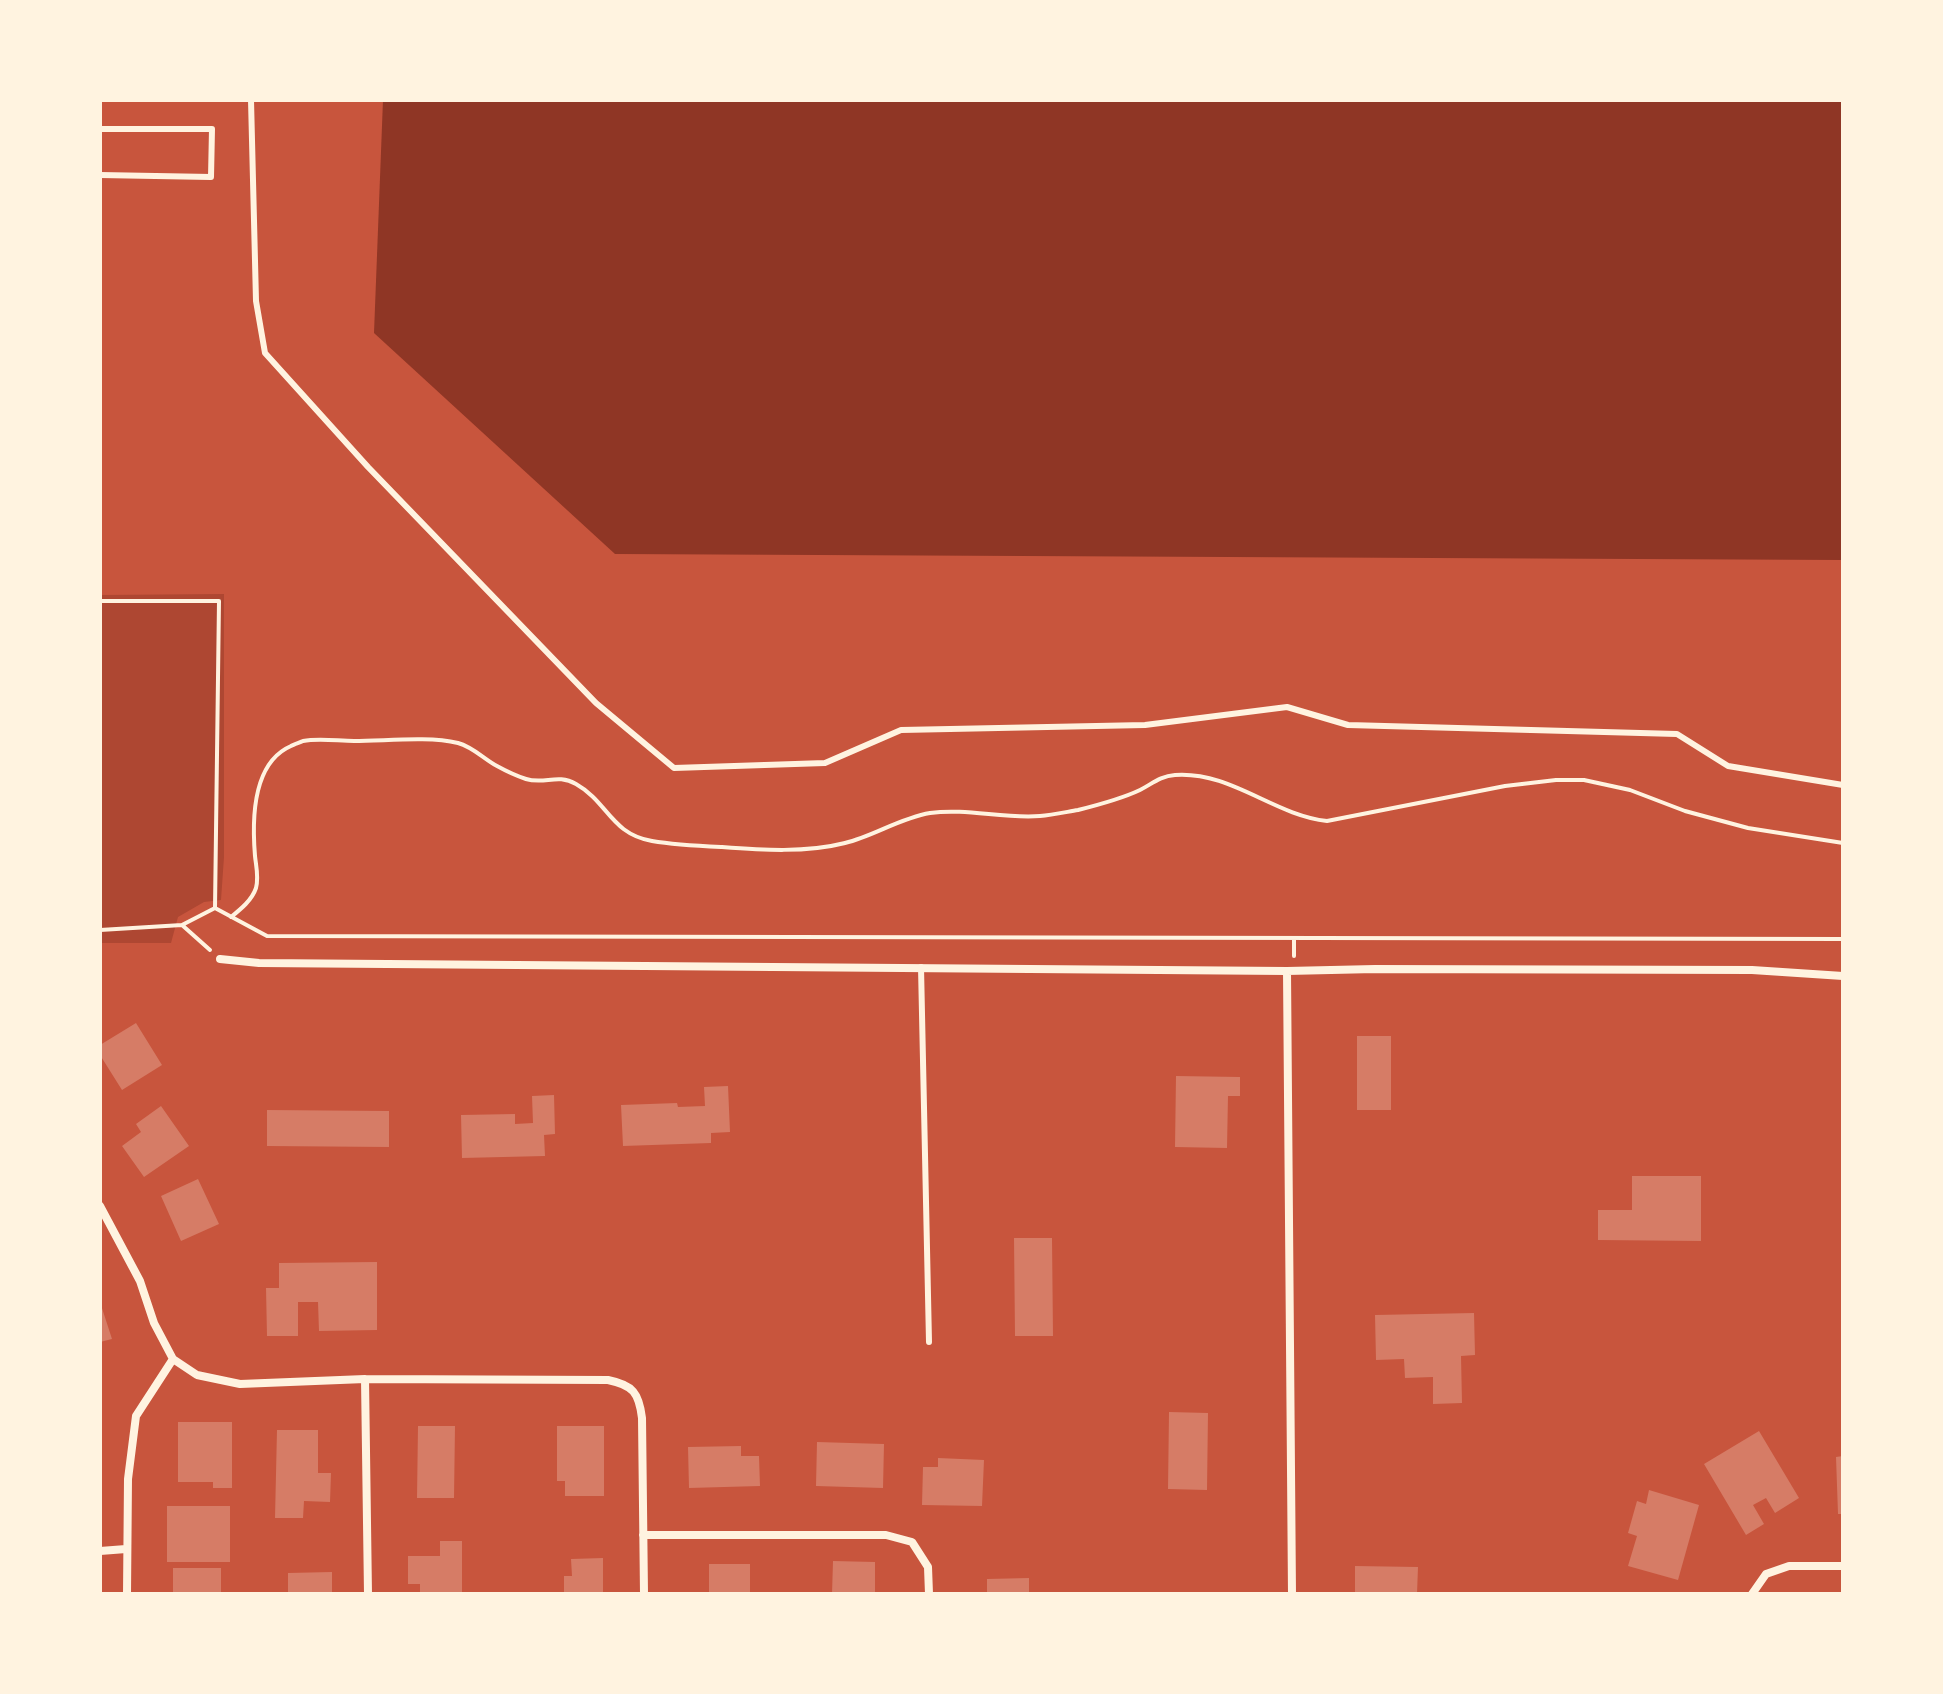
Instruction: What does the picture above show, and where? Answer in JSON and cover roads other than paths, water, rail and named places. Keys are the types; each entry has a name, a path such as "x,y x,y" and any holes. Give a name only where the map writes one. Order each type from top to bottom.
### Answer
{"street":[{"path":"220,959 259,963 1290,971 1752,970 1843,976"},
{"path":"1290,971 1292,1594"},
{"path":"100,1206 140,1281 154,1323 173,1359 197,1375 240,1384 365,1379 608,1380 622,1382 634,1390 642,1418 644,1594"},
{"path":"127,1594 128,1479 136,1416 173,1359"},
{"path":"365,1379 368,1594"},
{"path":"643,1535 886,1535 912,1542 928,1567 929,1594"},
{"path":"100,1551 126,1549"},
{"path":"1752,1594 1766,1574 1789,1566 1843,1566"}],"lane":[{"path":"251,100 256,301 265,353 368,467 596,703 674,768 825,763 901,730 1145,725 1287,707 1348,725 1677,734 1728,766 1843,785"},
{"path":"100,129 212,129 211,177 100,175"},
{"path":"921,967 929,1342"}]}
